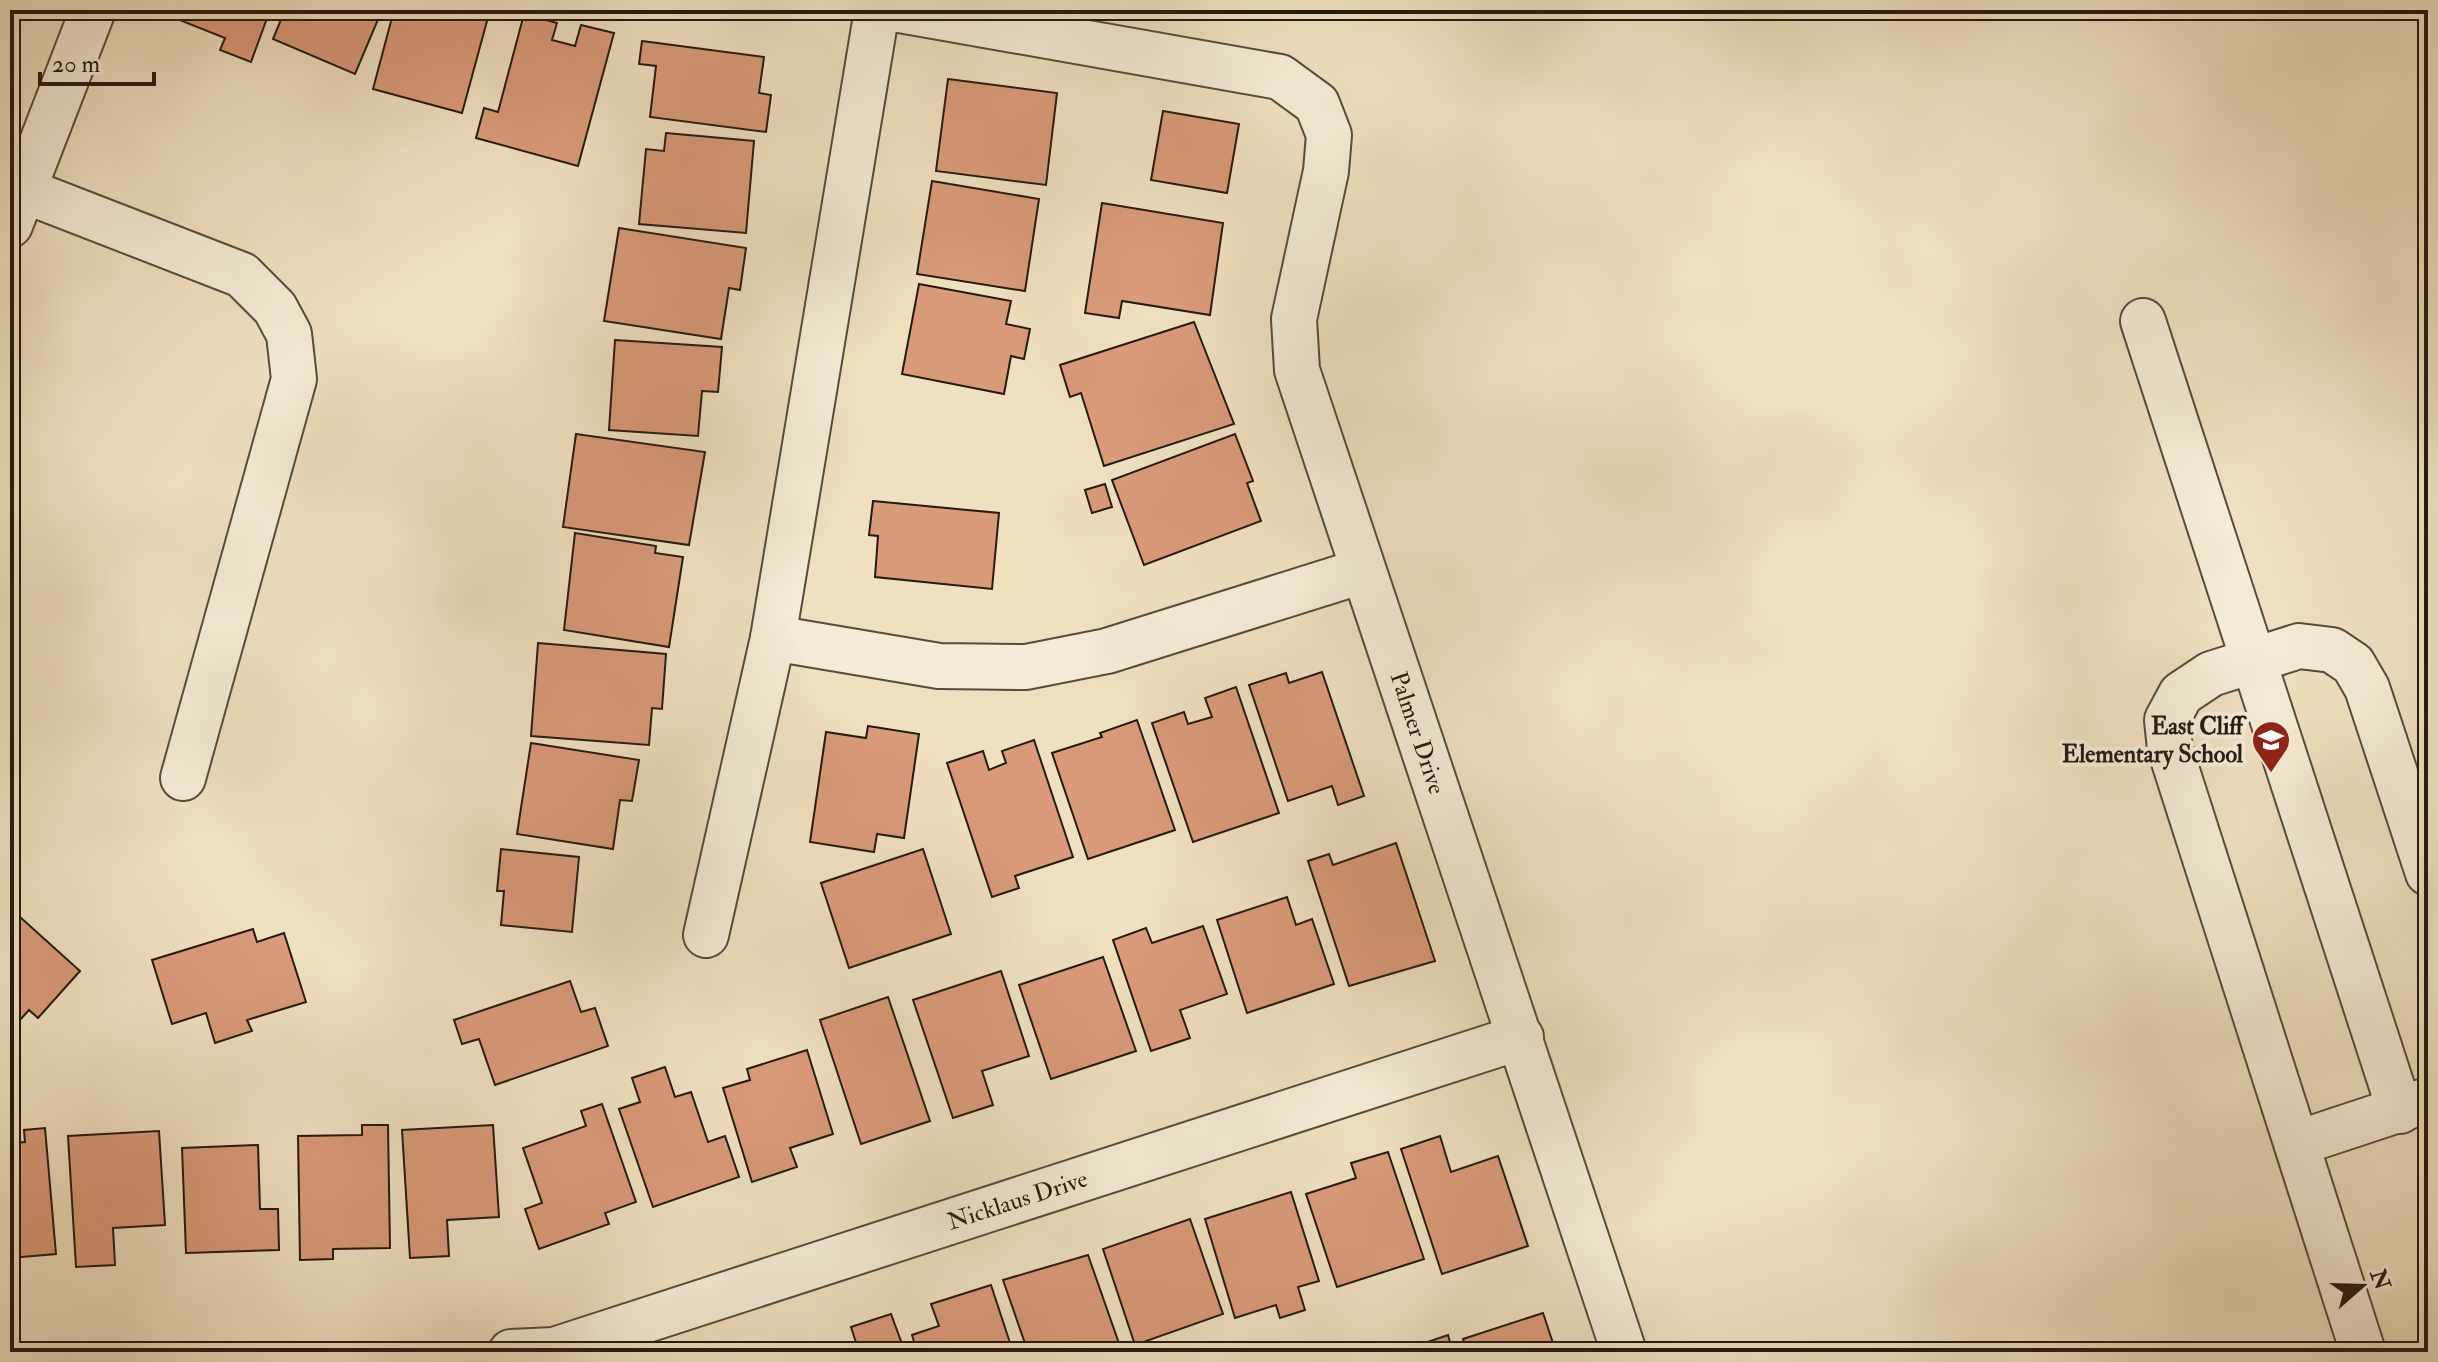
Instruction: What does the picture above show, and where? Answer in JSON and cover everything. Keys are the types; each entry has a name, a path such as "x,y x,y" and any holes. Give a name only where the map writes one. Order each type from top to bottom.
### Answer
{"street":[{"path":"93,10 15,200 242,275 275,308 289,334 294,379 183,778"},
{"path":"706,935 773,638 877,10"},
{"name":"Palmer Drive","path":"900,10 1280,77 1317,104 1329,135 1326,171 1294,319 1297,370 1624,1352"},
{"path":"2143,321 2253,661 2414,1106 2298,1143"},
{"path":"773,638 939,666 1026,667 1107,651 1362,571"},
{"path":"2363,1352 2170,749 2167,720 2181,694 2211,674 2299,646 2332,650 2353,664 2367,688 2428,873"},
{"name":"Nicklaus Drive","path":"511,1352 554,1350 1521,1037"}],"building":[{"path":"175,10 270,10 251,62 220,50 225,38 172,17"},
{"path":"285,10 382,10 355,74 273,39"},
{"path":"394,10 490,10 462,113 373,89"},
{"path":"524,14 557,23 552,40 575,46 581,25 614,33 578,166 476,138 484,108 498,112"},
{"path":"642,41 764,57 759,93 771,95 766,132 650,117 656,66 639,64"},
{"path":"948,79 1057,93 1046,185 936,171"},
{"path":"1163,111 1239,124 1227,193 1151,180"},
{"path":"666,133 754,141 746,233 639,224 646,149 664,151"},
{"path":"932,181 1039,199 1025,291 917,274"},
{"path":"1102,203 1223,223 1210,315 1122,301 1119,318 1085,313"},
{"path":"619,228 746,248 740,290 729,288 721,339 604,321"},
{"path":"919,284 1011,301 1006,324 1030,329 1024,359 1011,356 1004,394 902,374"},
{"path":"1194,322 1234,424 1104,466 1081,393 1070,397 1060,365"},
{"path":"615,340 722,347 718,392 702,391 698,436 609,430"},
{"path":"576,434 705,452 689,545 563,527"},
{"path":"1235,434 1253,481 1247,483 1261,521 1144,565 1112,480"},
{"path":"1105,484 1112,507 1092,513 1085,490"},
{"path":"873,501 999,513 992,589 875,577 878,536 869,535"},
{"path":"575,533 656,546 655,553 683,557 669,647 564,630"},
{"path":"538,643 666,654 662,709 652,708 649,745 531,736"},
{"path":"1322,672 1364,796 1338,805 1332,786 1288,801 1249,685 1286,673 1289,683"},
{"path":"1236,687 1279,813 1193,842 1152,723 1184,712 1188,724 1212,717 1205,698"},
{"path":"1137,720 1175,830 1088,859 1052,753 1102,737 1100,733"},
{"path":"868,726 919,734 904,838 877,834 874,852 810,842 826,732 866,738"},
{"path":"1034,740 1073,857 1015,876 1019,888 992,897 947,763 983,751 989,770 1006,763 1002,751"},
{"path":"531,743 639,760 632,801 620,800 613,849 517,834"},
{"path":"1396,843 1435,961 1349,986 1308,861 1329,854 1333,865"},
{"path":"501,849 579,857 572,932 501,925 504,891 497,891"},
{"path":"923,849 951,934 849,968 821,883"},
{"path":"1287,897 1296,925 1312,919 1334,984 1247,1013 1217,920"},
{"path":"10,908 80,971 38,1018 29,1010 10,1031"},
{"path":"1203,926 1227,994 1180,1010 1190,1038 1151,1051 1113,940 1146,928 1152,943"},
{"path":"253,929 257,942 284,933 306,1002 247,1020 252,1031 215,1043 206,1013 172,1024 152,960"},
{"path":"1103,957 1136,1051 1051,1079 1019,985"},
{"path":"1001,971 1029,1056 982,1071 993,1105 953,1118 913,1000"},
{"path":"570,981 581,1012 595,1008 608,1046 495,1085 479,1039 462,1044 454,1020"},
{"path":"888,997 930,1121 861,1144 820,1020"},
{"path":"807,1050 833,1134 790,1148 797,1167 752,1182 723,1088 750,1080 747,1069"},
{"path":"665,1067 675,1097 691,1092 708,1142 725,1136 739,1177 653,1207 619,1109 640,1102 632,1078"},
{"path":"602,1104 636,1202 605,1213 609,1224 539,1249 525,1209 542,1203 523,1148 586,1126 581,1111"},
{"path":"362,1125 388,1125 390,1248 333,1249 333,1259 300,1260 298,1136 362,1135"},
{"path":"493,1125 499,1217 447,1220 449,1256 410,1258 402,1130"},
{"path":"45,1128 56,1254 10,1258 10,1143 25,1142 24,1130"},
{"path":"159,1131 165,1225 113,1228 115,1265 76,1267 68,1136"},
{"path":"1440,1136 1451,1172 1498,1156 1528,1246 1442,1274 1401,1149"},
{"path":"258,1145 260,1209 278,1209 279,1250 186,1253 182,1148"},
{"path":"1388,1152 1424,1259 1337,1287 1306,1194 1356,1178 1351,1163"},
{"path":"1291,1192 1319,1281 1298,1287 1305,1310 1280,1318 1276,1305 1235,1318 1205,1219"},
{"path":"1190,1219 1223,1314 1135,1345 1103,1249"},
{"path":"1088,1255 1122,1352 1028,1352 1003,1280"},
{"path":"991,1285 1013,1352 917,1352 912,1335 939,1326 931,1304"},
{"path":"1543,1313 1556,1352 1467,1352 1463,1339"},
{"path":"891,1314 905,1352 859,1352 851,1327"},
{"path":"1448,1335 1453,1352 1398,1352"}],"place":[{"name":"East Cliff Elementary School","path":"2271,774"}]}
